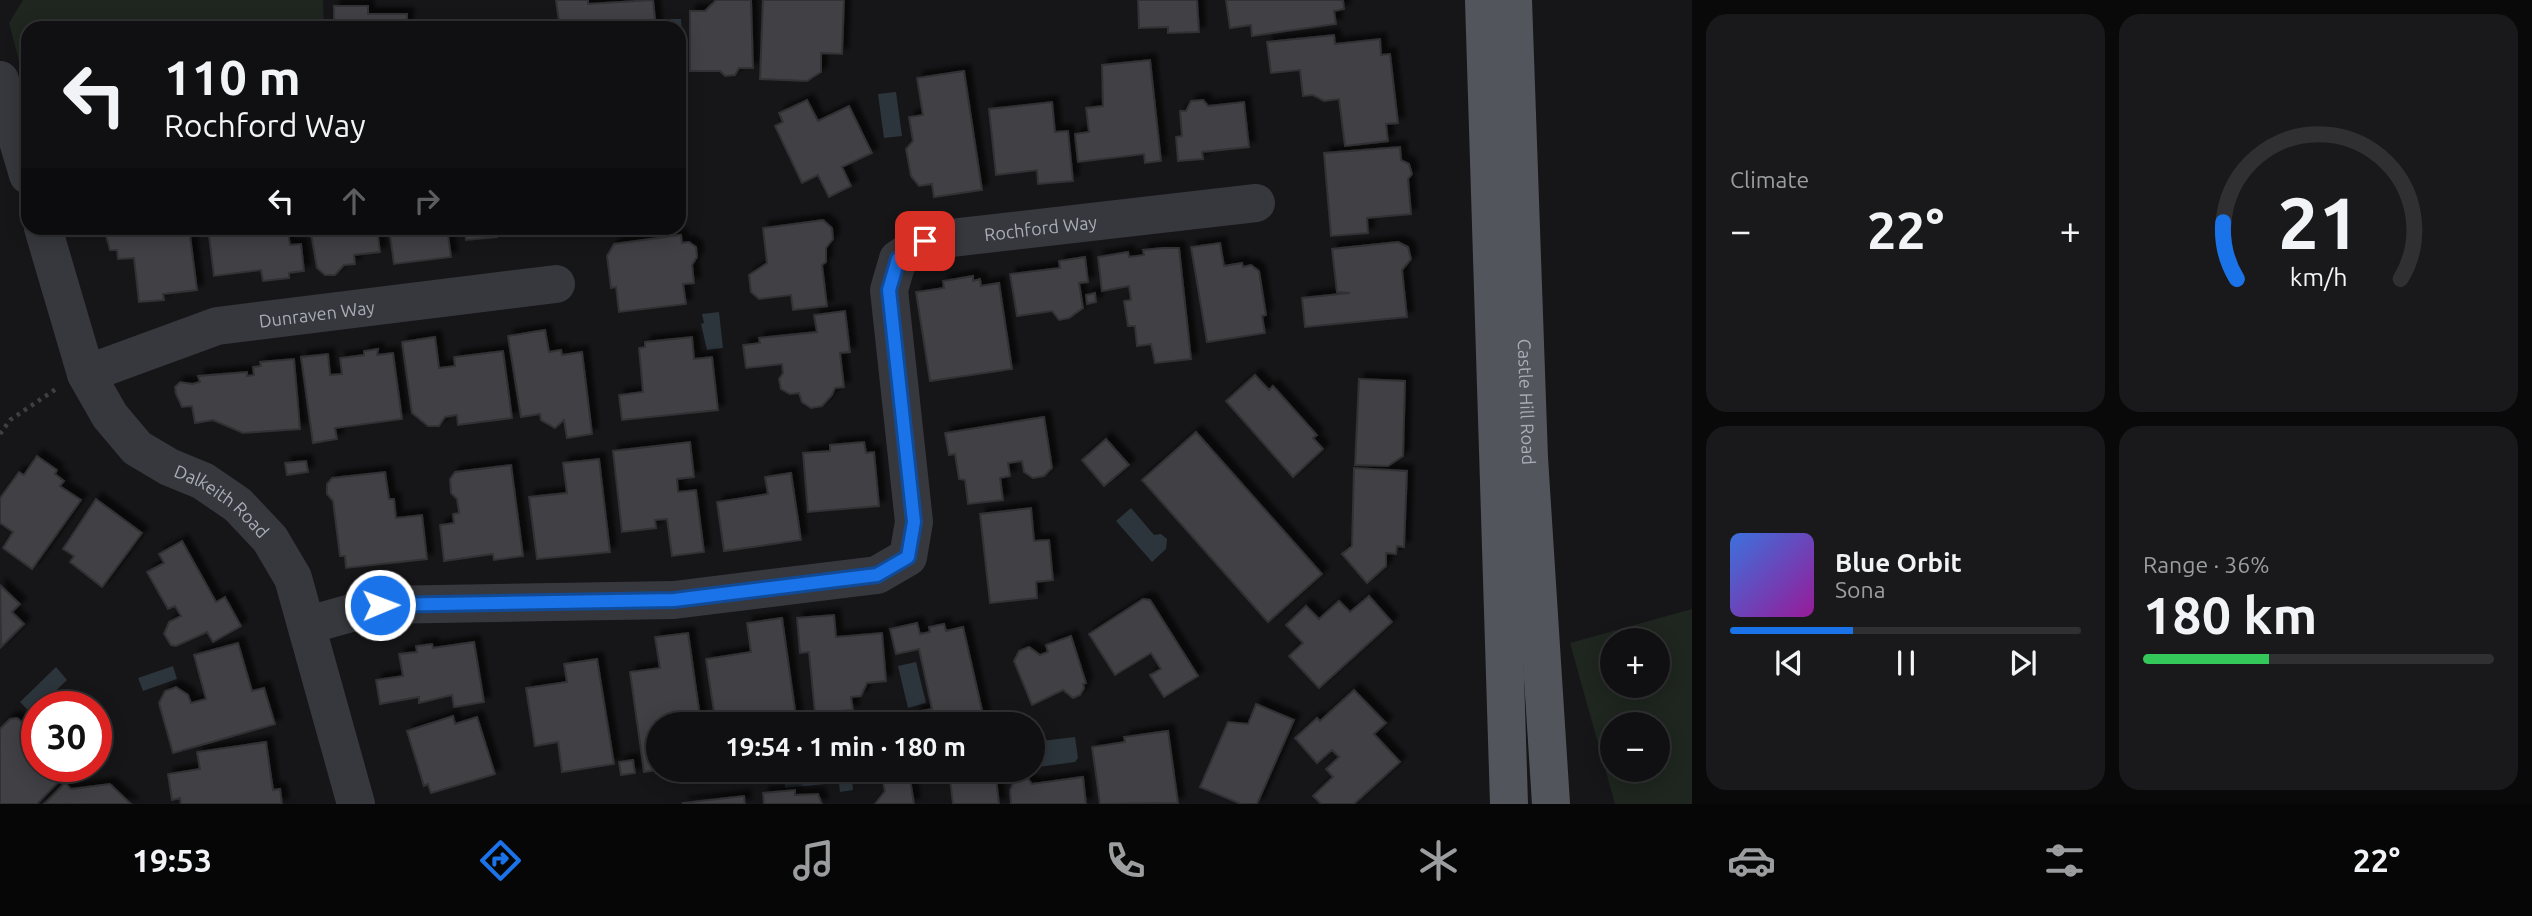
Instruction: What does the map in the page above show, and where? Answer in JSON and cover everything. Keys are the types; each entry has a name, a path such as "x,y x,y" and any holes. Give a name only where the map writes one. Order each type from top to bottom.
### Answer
{"main road":[{"name":"Castle Hill Road","path":"1484,0 1509,804"},
{"name":"Castle Hill Road","path":"1513,0 1530,458 1551,804"}],"street":[{"path":"0,80 21,151"},
{"name":"Rochford Way","path":"308,625 380,605 674,600 877,575 908,557 914,522 889,290 898,259 925,241 1256,203"},
{"name":"Dalkeith Road","path":"45,235 86,374 110,416 137,448 169,467 203,481 238,505 270,539 293,578 355,804"},
{"name":"Dunraven Way","path":"86,374 217,326 556,285"}],"path":[{"path":"0,434 10,420 45,394 86,374"}],"shaded area":[{"path":"23,0 323,0 324,21 21,21 21,68 9,23"},
{"path":"896,92 902,136 884,138 878,94"},
{"path":"719,312 723,348 707,350 701,324 704,323 702,314"},
{"path":"1131,508 1154,535 1161,534 1167,539 1166,549 1152,562 1116,521"},
{"path":"1692,609 1692,804 1615,804 1609,782 1670,782 1670,712 1600,712 1600,750 1570,643 1600,635 1600,698 1670,698 1670,628 1624,628"},
{"path":"916,662 926,703 908,708 898,666"},
{"path":"173,666 177,679 143,691 138,678"},
{"path":"56,667 67,680 56,691 31,691"},
{"path":"1075,737 1078,758 1075,762 1045,766 1045,741"},
{"path":"785,782 825,782 825,784 785,788"},
{"path":"839,782 852,782 853,790 840,792"}],"building":[{"path":"556,0 588,0 588,4 653,0 655,21 559,21"},
{"path":"716,0 751,0 753,68 739,68 735,75 725,76 720,71 690,71 690,11 705,11"},
{"path":"763,0 844,0 842,54 821,53 821,72 807,81 760,79"},
{"path":"1138,0 1197,0 1199,32 1168,33 1168,27 1139,28"},
{"path":"1226,0 1343,0 1344,9 1334,11 1336,24 1252,36 1251,25 1230,28"},
{"path":"334,6 368,6 368,14 407,14 407,21 334,21"},
{"path":"1334,35 1335,44 1380,39 1381,55 1390,54 1398,123 1386,124 1388,141 1345,146 1339,99 1324,101 1313,95 1303,96 1300,70 1271,73 1267,42"},
{"path":"1150,60 1161,161 1145,163 1144,154 1078,162 1075,134 1089,132 1086,108 1103,106 1102,65"},
{"path":"964,71 982,190 934,197 932,184 919,186 911,176 906,149 913,141 909,117 923,115 917,78"},
{"path":"807,100 818,121 849,106 872,153 842,167 851,186 829,197 818,175 802,183 775,126 783,122 779,113"},
{"path":"1203,100 1208,106 1244,102 1249,147 1202,152 1203,159 1178,161 1176,137 1182,136 1180,111 1186,111 1191,101"},
{"path":"1052,102 1055,132 1068,131 1073,181 1038,184 1037,170 996,175 989,109"},
{"path":"1400,147 1401,160 1409,164 1412,174 1408,179 1411,214 1367,218 1368,233 1331,236 1324,153"},
{"path":"823,220 832,228 833,239 826,248 826,262 822,265 827,306 793,310 791,295 759,299 751,292 749,275 767,263 763,228"},
{"path":"106,235 190,235 197,290 163,294 164,300 139,302 134,258 118,259 117,250 110,250"},
{"path":"209,235 288,235 290,245 301,244 304,271 289,273 289,278 263,281 261,270 214,276"},
{"path":"311,235 378,235 380,252 354,255 355,264 344,265 335,275 325,275 317,268"},
{"path":"390,235 448,235 451,257 394,264"},
{"path":"466,235 497,235 497,237 466,240"},
{"path":"681,235 682,243 689,242 696,247 697,257 692,265 694,283 683,284 686,304 619,312 616,287 611,288 607,256 614,244"},
{"path":"1398,242 1408,247 1411,259 1402,270 1407,317 1305,327 1302,298 1350,293 1337,292 1332,249"},
{"path":"1220,243 1224,266 1242,263 1243,267 1251,265 1259,271 1266,315 1262,316 1265,333 1207,342 1191,247"},
{"path":"1179,248 1191,359 1155,363 1151,344 1137,346 1135,326 1128,326 1124,301 1131,300 1129,286 1102,291 1098,257 1128,252 1129,257 1144,255 1143,250"},
{"path":"1085,257 1088,282 1079,283 1083,308 1069,318 1059,320 1052,311 1017,316 1010,274 1060,268 1059,261"},
{"path":"973,276 973,281 980,279 981,286 999,283 1012,369 930,381 916,292 944,288 943,281"},
{"path":"1095,293 1096,302 1087,304 1086,295"},
{"path":"845,311 850,352 840,353 844,387 835,388 822,406 811,408 802,402 799,393 790,394 781,389 779,379 783,373 782,364 746,368 743,345 760,343 759,338 817,332 814,315"},
{"path":"545,330 549,352 561,350 562,355 582,352 592,434 567,438 564,420 555,428 541,420 540,414 521,417 508,336"},
{"path":"435,337 439,368 455,366 454,357 503,351 512,418 458,425 457,415 445,417 439,426 428,426 412,413 402,342"},
{"path":"692,337 694,359 712,357 718,410 622,420 619,395 643,392 639,348 645,347 645,342"},
{"path":"378,349 377,355 393,353 402,419 335,428 337,439 313,443 301,357 328,354 330,375 342,374 340,358 364,355 364,351"},
{"path":"294,359 300,429 243,433 213,420 195,423 192,406 182,407 176,394 175,387 180,382 200,382 198,376 247,372 247,376 254,375 253,367 261,366 260,362"},
{"path":"1255,375 1269,390 1273,386 1317,435 1313,438 1323,449 1293,477 1226,401"},
{"path":"1359,379 1405,381 1403,456 1388,466 1355,465"},
{"path":"1044,417 1052,468 1044,476 1033,478 1024,472 1022,461 1008,463 1010,476 1000,478 1003,500 968,504 965,480 959,479 955,454 949,455 945,433"},
{"path":"1196,432 1322,574 1268,622 1142,480"},
{"path":"1106,439 1129,465 1104,486 1082,460"},
{"path":"690,442 694,477 677,479 678,492 696,490 704,552 672,556 667,519 655,520 656,528 622,532 613,451"},
{"path":"864,442 866,453 874,452 879,506 808,512 803,453 830,451 830,445"},
{"path":"37,456 57,470 55,474 64,481 60,486 81,500 32,569 3,548 13,532 0,523 0,498 19,472 24,475"},
{"path":"599,459 610,552 537,559 529,497 567,493 563,463"},
{"path":"306,461 308,472 287,475 285,463"},
{"path":"511,465 523,556 494,560 493,554 444,561 440,525 454,523 453,514 459,513 457,499 451,493 450,479 455,472"},
{"path":"1354,468 1407,471 1404,547 1397,546 1396,554 1386,553 1386,566 1367,583 1342,554 1352,546"},
{"path":"385,472 389,499 394,499 396,518 422,515 427,559 346,568 345,556 340,556 333,501 327,494 327,484 332,478"},
{"path":"791,473 801,540 724,551 717,502 768,494 765,477"},
{"path":"96,499 142,533 102,587 70,562 74,556 63,549"},
{"path":"1031,508 1034,541 1049,540 1053,580 1036,582 1037,598 990,603 980,514"},
{"path":"182,541 216,602 225,597 241,626 213,642 207,632 176,646 171,645 164,634 169,622 181,616 175,606 168,609 147,572 164,563 159,554"},
{"path":"0,585 20,604 12,612 24,624 1,647"},
{"path":"1369,596 1392,622 1319,688 1289,656 1303,643 1286,625 1306,606 1319,619 1339,601 1350,612"},
{"path":"1143,599 1150,600 1198,676 1164,697 1150,675 1161,669 1151,653 1115,675 1089,634"},
{"path":"834,615 836,637 882,633 886,681 867,683 861,696 851,697 853,710 815,712 809,652 800,653 797,618"},
{"path":"782,618 795,712 714,712 706,659 751,652 747,623"},
{"path":"917,623 920,634 930,632 929,627 944,624 946,631 963,627 982,712 915,712 932,709 919,649 896,654 890,629"},
{"path":"688,633 699,712 646,712 644,772 630,672 660,668 655,637"},
{"path":"1071,636 1086,683 1083,684 1084,688 1080,695 1073,698 1063,690 1032,705 1014,661 1019,651 1029,647 1040,655 1048,652 1046,645"},
{"path":"474,642 484,702 454,707 452,695 419,703 419,697 380,704 376,680 403,676 399,654 417,652 416,646 432,644 433,648"},
{"path":"238,643 252,691 264,688 275,724 173,753 159,703 165,691 176,687 188,695 191,703 206,699 194,655"},
{"path":"597,659 614,764 562,772 558,742 535,746 526,688 567,682 564,664"},
{"path":"1354,690 1386,723 1374,734 1400,762 1354,804 1321,804 1313,796 1333,777 1326,769 1339,757 1332,750 1317,763 1295,738 1317,718 1320,721"},
{"path":"1256,704 1294,720 1257,804 1241,804 1200,787 1228,722 1248,724"},
{"path":"453,716 455,724 477,717 495,774 431,793 428,784 424,786 407,731"},
{"path":"17,718 21,721 21,782 58,782 37,804 0,804 0,729 10,719"},
{"path":"1168,731 1178,803 1100,804 1092,747 1125,742 1124,737"},
{"path":"266,742 273,790 280,789 282,804 181,804 180,798 172,800 168,774 200,769 197,752"},
{"path":"633,760 635,773 621,775 619,762"},
{"path":"1083,777 1086,804 1011,804 1010,790 1014,782 1032,784"},
{"path":"883,782 910,782 914,804 875,804 885,791"},
{"path":"950,782 996,782 999,804 953,804"},
{"path":"65,783 71,789 110,784 131,804 44,804"},
{"path":"795,790 795,795 818,794 822,804 764,804 763,793"},
{"path":"744,796 745,804 683,803"}],"route":[{"path":"380,605 674,600 877,575 908,557 914,522 889,290 898,259 925,241"}]}
